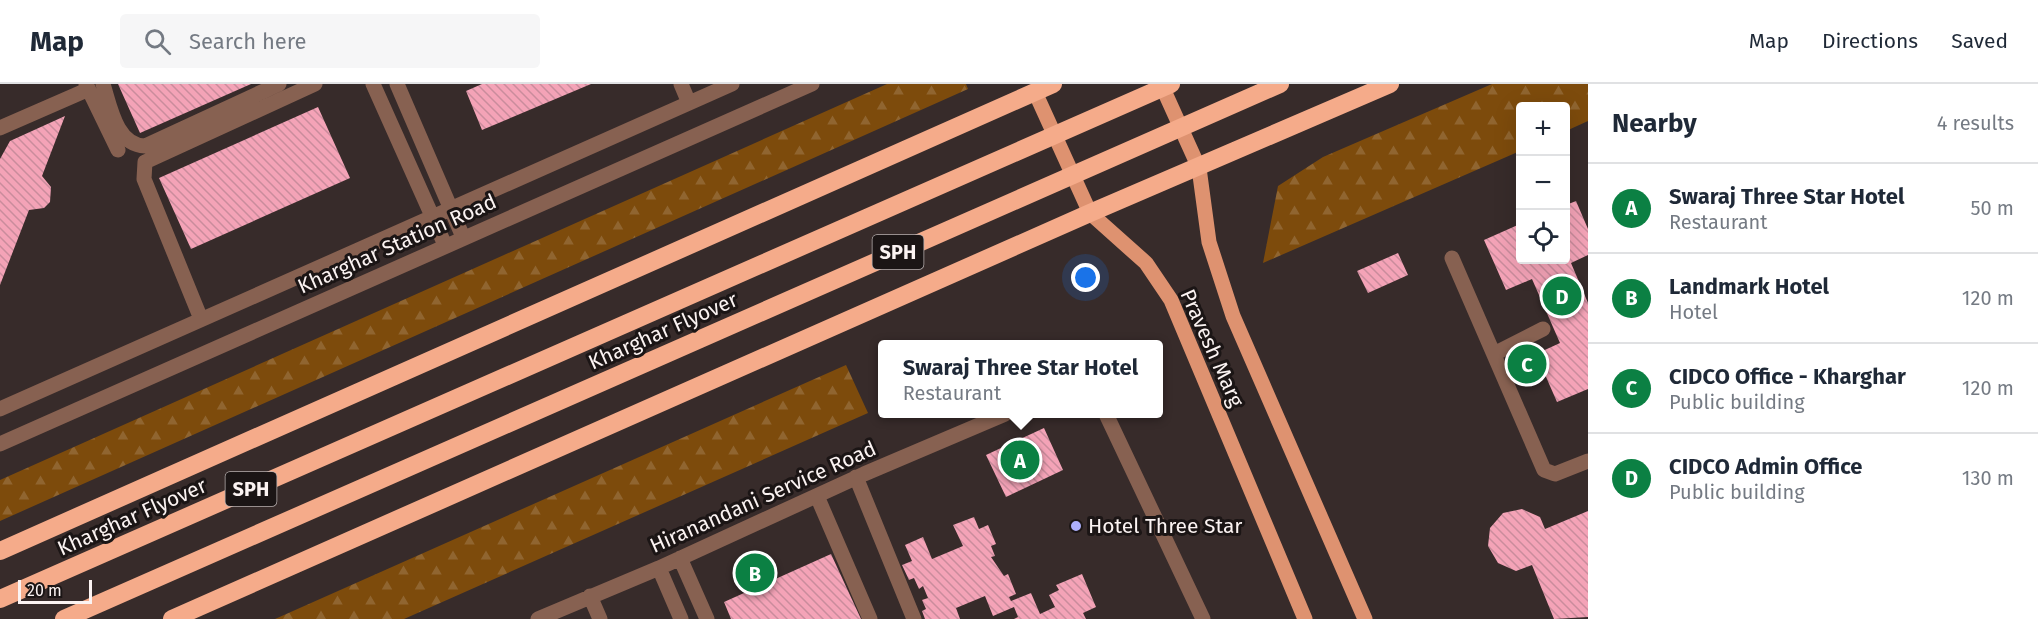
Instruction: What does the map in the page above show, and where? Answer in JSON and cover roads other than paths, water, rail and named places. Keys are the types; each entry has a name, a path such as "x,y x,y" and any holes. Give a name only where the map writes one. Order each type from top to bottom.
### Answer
{"highway":[{"path":"0,551 1033,88 1053,84"},
{"name":"Kharghar Flyover","path":"0,599 1171,84"},
{"name":"Kharghar Flyover","path":"64,619 1280,84"},
{"path":"172,619 1090,213 1390,84"}],"main road":[{"name":"Pravesh Marg","path":"1161,84 1199,168 1209,242 1233,316 1365,619"},
{"name":"Pravesh Marg","path":"1033,88 1090,213 1146,263 1171,300 1305,619"}],"street":[{"path":"103,84 124,138 136,146 145,146 279,84"},
{"path":"201,319 144,179 145,162 315,84"},
{"path":"373,84 445,245"},
{"path":"397,84 463,237"},
{"path":"681,84 689,103"},
{"name":"Kharghar Station Road","path":"0,409 732,84"},
{"name":"Kharghar Station Road","path":"0,444 812,84"},
{"path":"0,128 86,87 118,150"},
{"path":"1452,258 1547,473 1555,474 1588,461"},
{"path":"1494,354 1543,329"},
{"name":"Hiranandani Service Road","path":"538,619 565,613 590,596 659,568 856,477 996,418"},
{"path":"1108,418 1203,619"},
{"path":"856,477 914,619"},
{"path":"817,496 870,619"},
{"path":"680,558 707,619"},
{"path":"659,568 681,619"},
{"path":"590,596 600,619"}],"place":[{"name":"CIDCO Admin Office","path":"1562,296"},
{"name":"CIDCO Office - Kharghar","path":"1527,364"},
{"name":"Swaraj Three Star Hotel","path":"1020,460"},
{"name":"Hotel Three Star","path":"1076,526"},
{"name":"Landmark Hotel","path":"755,573"}]}
